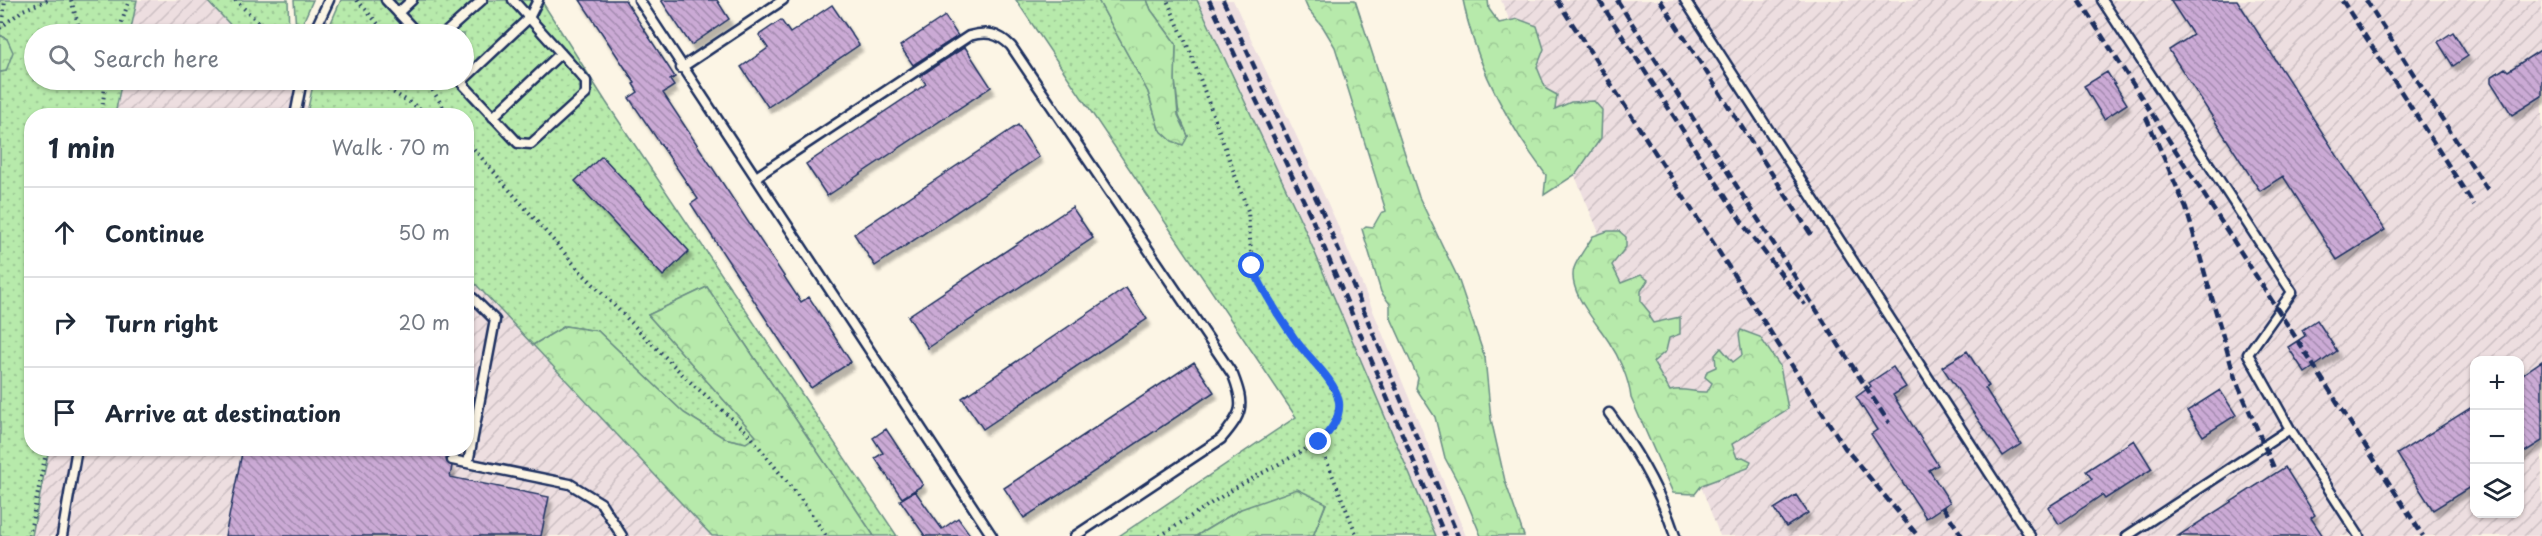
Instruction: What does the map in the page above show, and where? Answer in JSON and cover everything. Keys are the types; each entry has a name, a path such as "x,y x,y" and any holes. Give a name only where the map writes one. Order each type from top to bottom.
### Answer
{"lane":[{"path":"318,24 329,0"},
{"path":"386,0 408,24"},
{"path":"398,13 412,0"},
{"path":"455,24 482,0"},
{"path":"468,90 518,143 531,144 586,94 586,81 513,0"},
{"path":"474,68 529,18 538,0"},
{"path":"639,0 681,68 756,177 993,536"},
{"path":"681,68 783,0"},
{"path":"1685,0 2030,536"},
{"path":"2102,0 2292,292 2248,354 2290,429 2359,536"},
{"path":"756,177 969,36 984,32 1002,37 1011,46 1233,375 1242,399 1236,422 1221,439 1075,536"},
{"path":"494,117 561,53"},
{"path":"297,108 300,90"},
{"path":"474,299 495,320 474,431"},
{"path":"1609,413 1641,457 1667,509 1675,536"},
{"path":"2127,536 2290,429"},
{"path":"62,536 76,456"},
{"path":"468,463 469,456"},
{"path":"452,460 570,484 601,503 622,536"}],"path":[{"path":"3,23 2,10 5,0"},
{"path":"0,28 3,23 23,10 48,0"},
{"path":"71,0 78,24"},
{"path":"121,24 129,0"},
{"path":"235,0 260,24"},
{"path":"357,0 378,24"},
{"path":"1160,536 1235,488 1319,442 1334,428 1339,402 1326,376 1295,340 1262,290 1252,266 1248,211 1191,54 1167,0"},
{"path":"102,108 105,90"},
{"path":"390,90 419,108"},
{"path":"432,90 444,108"},
{"path":"474,150 580,271 688,380 747,432 788,482 826,536"},
{"path":"1319,442 1357,536"},
{"path":"29,536 45,456"}],"shaded area":[{"path":"137,0 207,0 230,24 132,24"},
{"path":"1197,0 1233,0 1336,221 1466,536 1436,536 1243,95"},
{"path":"1501,0 2542,0 2542,536 1720,536 1657,371"},
{"path":"120,90 291,90 308,108 117,108"},
{"path":"474,282 712,536 32,536 48,456 474,456"}],"green space":[{"path":"0,0 137,0 132,24 24,24 24,90 120,90 116,108 24,108 24,456 48,456 32,536 0,536 0,72 6,71 7,39 0,35"},
{"path":"207,0 288,0 289,24 230,24"},
{"path":"294,0 313,0 302,24 296,24"},
{"path":"341,0 541,0 606,102 897,536 874,536 707,287 648,315 757,437 746,443 724,438 684,413 598,331 565,326 533,345 474,282 474,108 308,108 312,90 474,90 474,24 330,24"},
{"path":"1016,0 1098,0 1148,92 1159,129 1188,136 1179,115 1175,80 1176,44 1151,10 1147,0 1197,0 1303,225 1436,536 1313,536 1326,504 1241,509 1196,536 1119,536 1296,417"},
{"path":"1098,0 1147,0 1151,10 1176,44 1175,80 1178,115 1188,136 1183,145 1172,141 1159,129 1148,92"},
{"path":"1304,0 1355,0 1419,197 1458,278 1485,358 1491,419 1505,481 1524,536 1481,536 1462,490 1445,458 1435,417 1416,388 1418,378 1390,316 1390,304 1381,292 1362,229 1366,226 1373,227 1381,213 1386,211 1335,47"},
{"path":"1463,0 1488,0 1489,9 1499,23 1518,19 1537,26 1544,49 1537,67 1546,89 1557,95 1555,109 1571,102 1594,101 1602,110 1601,138 1576,174 1544,195 1546,175 1506,114 1495,92 1468,24"},
{"path":"0,35 7,39 13,52 6,71 0,72"},
{"path":"1608,231 1619,231 1626,237 1626,247 1612,265 1621,283 1641,275 1648,280 1641,291 1641,302 1650,313 1649,317 1653,323 1680,317 1680,334 1669,338 1666,351 1653,362 1670,391 1707,392 1712,383 1705,377 1707,371 1716,367 1715,355 1721,348 1733,362 1742,355 1739,334 1741,330 1760,337 1780,366 1788,409 1732,444 1737,458 1743,457 1751,461 1748,468 1702,485 1695,494 1673,493 1631,398 1620,361 1584,307 1575,287 1574,268 1580,256 1593,236"},
{"path":"707,287 874,536 712,536 533,345 565,326 598,331 684,413 724,438 746,443 756,436 648,315"},
{"path":"1297,489 1326,503 1313,536 1196,536 1241,509"}],"building":[{"path":"580,0 625,0 675,77 670,80 674,86 663,93 801,302 809,297 851,362 811,388 691,204 698,199 629,98 638,92 633,84 635,83"},
{"path":"661,0 717,0 729,19 691,45"},
{"path":"2170,0 2237,0 2385,230 2337,260 2283,176 2260,191 2169,50 2193,35"},
{"path":"832,5 859,45 768,107 741,67 768,48 759,35 781,20 790,33"},
{"path":"945,16 958,36 913,65 900,46"},
{"path":"2453,32 2468,56 2453,66 2438,42"},
{"path":"965,47 991,87 827,196 806,164 926,84 920,76"},
{"path":"2542,49 2542,96 2512,115 2491,82 2491,77 2505,68 2508,71"},
{"path":"2107,72 2127,104 2104,119 2084,86"},
{"path":"1018,125 1039,157 875,266 854,234"},
{"path":"602,156 689,251 663,276 575,181"},
{"path":"1072,207 1093,238 928,348 908,316"},
{"path":"1126,288 1147,319 983,429 962,398"},
{"path":"2317,320 2337,351 2305,373 2288,347 2305,336 2302,330"},
{"path":"1967,351 1989,386 1985,388 2021,444 2003,456 1942,367"},
{"path":"2542,361 2542,441 2524,452 2524,410 2524,373"},
{"path":"1194,362 1214,392 1024,518 1004,488"},
{"path":"1893,367 1906,387 1893,395 1938,465 1929,470 1950,502 1926,518 1871,434 1877,430 1856,397 1871,386 1869,383"},
{"path":"2220,390 2236,415 2203,436 2187,411"},
{"path":"2470,408 2470,487 2433,510 2397,454"},
{"path":"886,429 923,485 902,498 875,458 883,453 873,438"},
{"path":"2134,440 2152,469 2105,499 2102,495 2059,524 2048,507 2092,479 2086,471"},
{"path":"241,456 448,456 446,459 452,466 450,477 549,497 541,536 225,536"},
{"path":"2285,467 2315,515 2311,518 2323,536 2178,536"},
{"path":"915,491 942,529 958,518 971,536 925,536 900,500"},
{"path":"1796,495 1808,513 1786,527 1774,509"}],"railway":[{"path":"1209,0 1310,214 1445,536"},
{"path":"1223,0 1322,211 1458,536"},
{"path":"1557,0 1845,448 1918,536"},
{"path":"1599,0 1745,227 1805,305"},
{"path":"1617,0 1889,423"},
{"path":"1660,0 1812,236"},
{"path":"2079,0 2423,536"},
{"path":"2342,0 2474,205"},
{"path":"2366,0 2489,192"},
{"path":"2146,117 2186,208 2235,378 2274,468"},
{"path":"1943,507 1962,536"}],"route":[{"path":"1252,266 1262,290 1295,340 1326,376 1339,402 1334,428 1319,442"}]}
